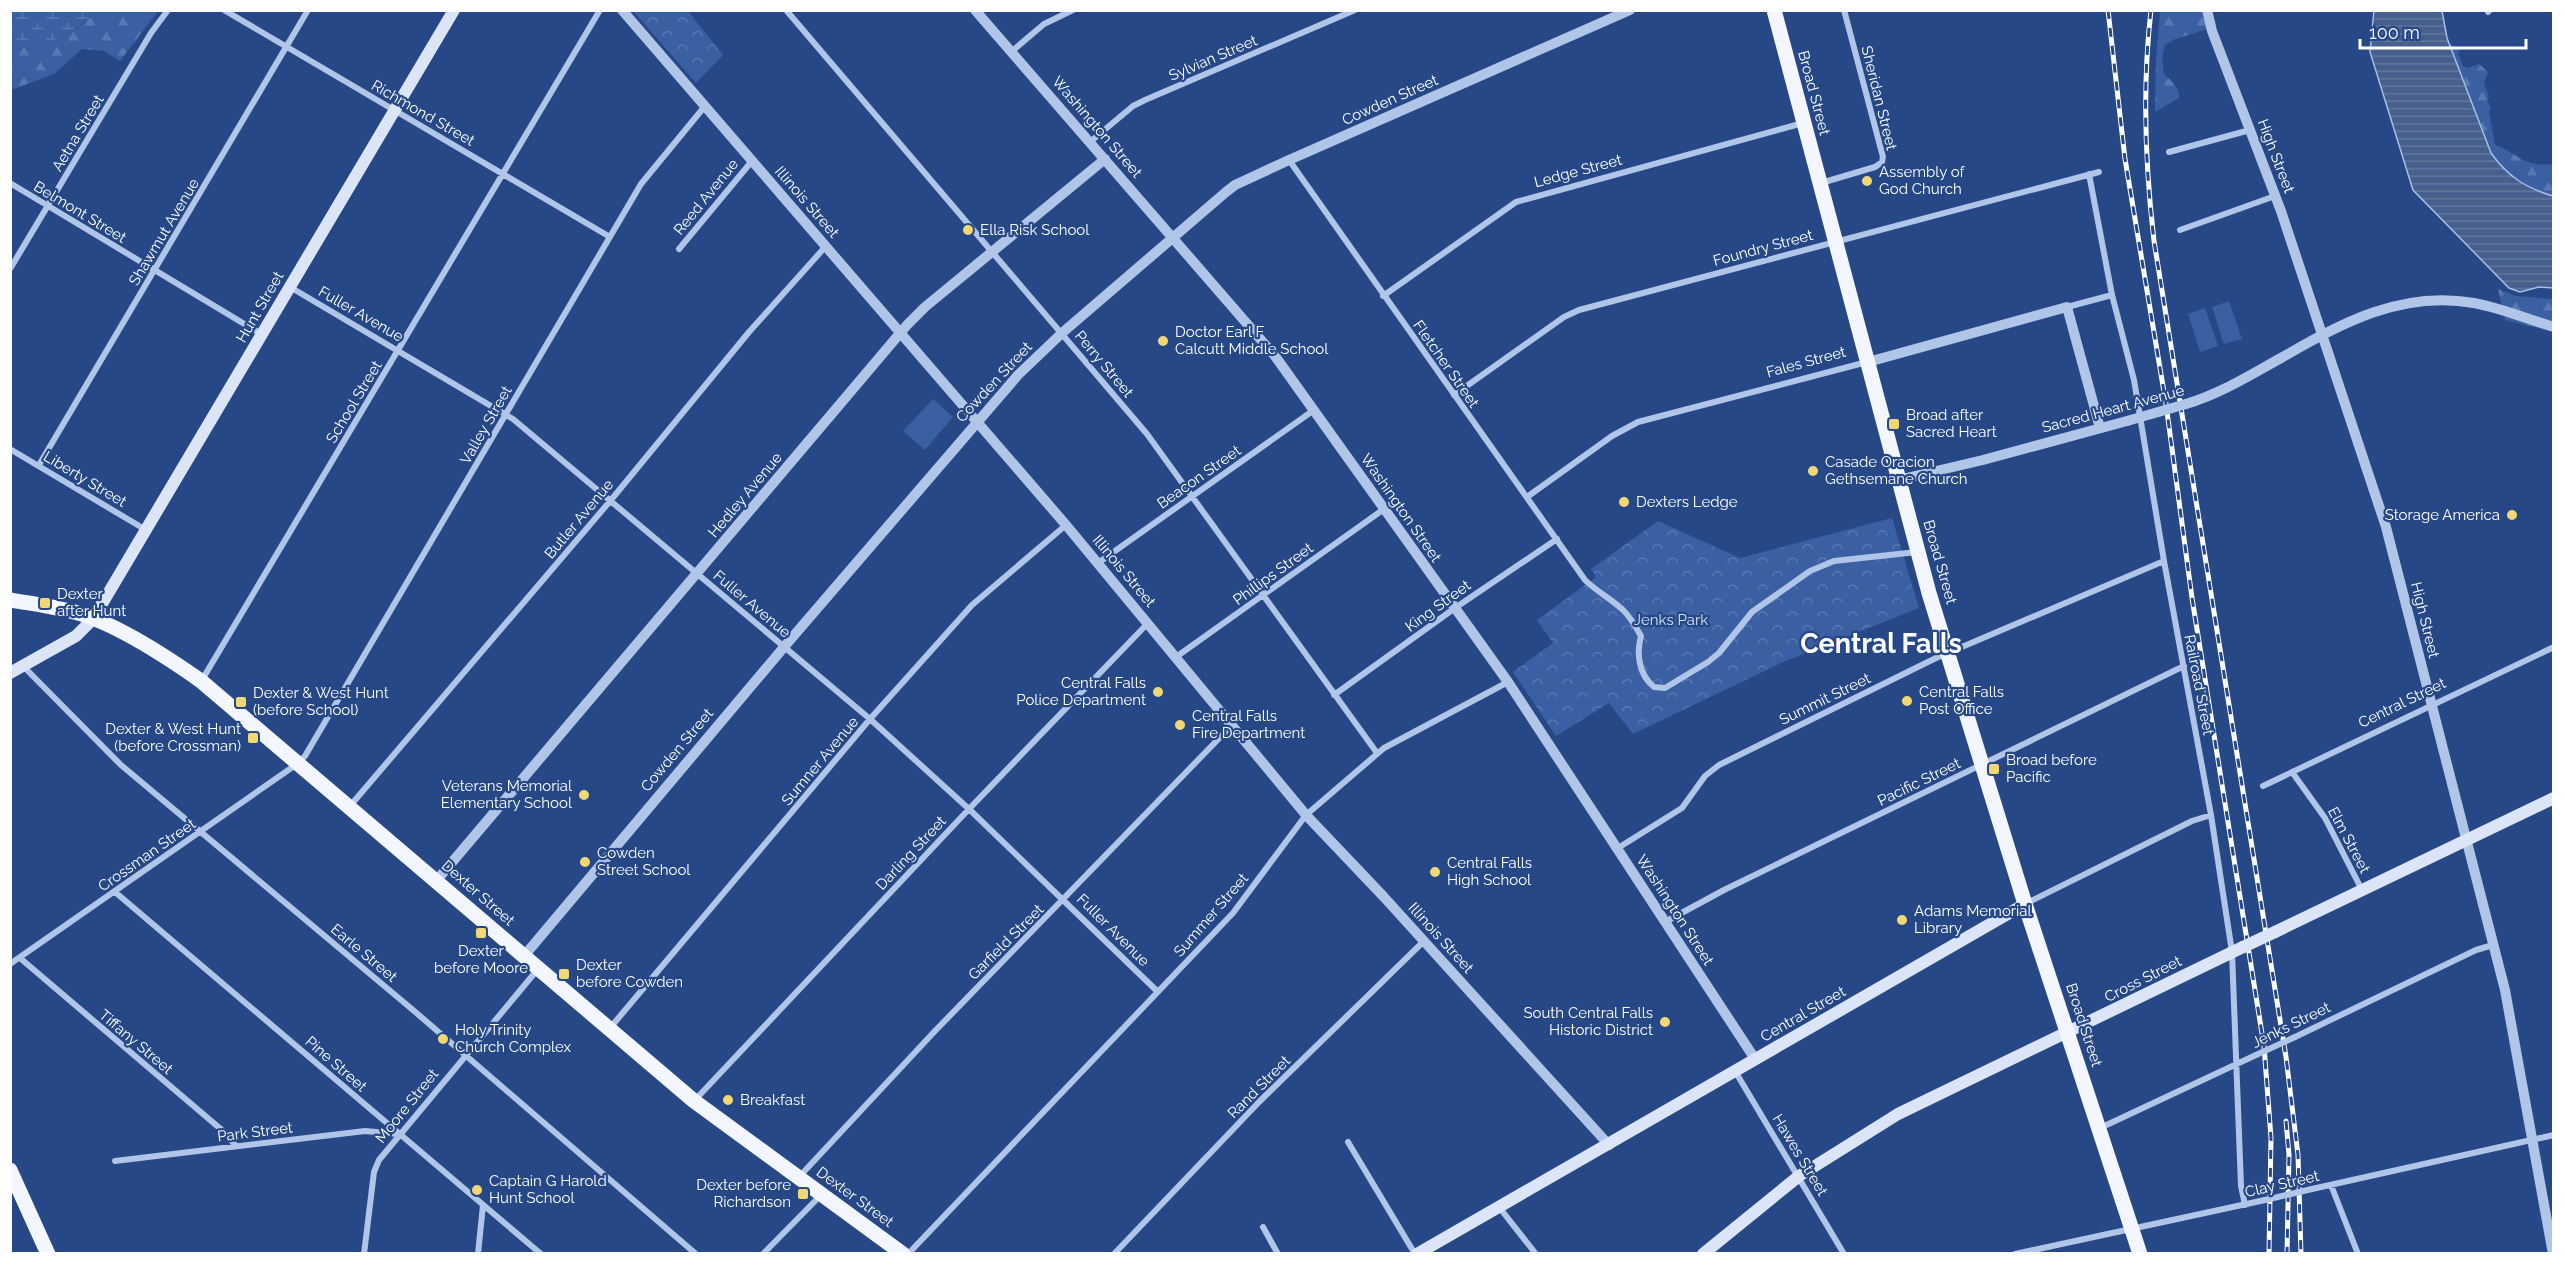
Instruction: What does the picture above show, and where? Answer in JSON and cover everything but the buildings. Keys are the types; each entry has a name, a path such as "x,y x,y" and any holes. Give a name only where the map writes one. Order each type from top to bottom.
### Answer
{"main road":[{"name":"Hunt Street","path":"10,673 76,636 93,619 454,10"},
{"name":"Broad Street","path":"1775,11 1918,552 2025,904 2140,1254"},
{"name":"Dexter Street","path":"10,600 72,611 93,619 128,636 201,681 694,1101 905,1254"},
{"name":"Cross Street","path":"1703,1254 1799,1176 1909,1108 2553,798"},
{"name":"Central Street","path":"1416,1254 2025,904"},
{"path":"10,1170 14,1190 48,1254"}],"street":[{"name":"Aetna Street","path":"10,269 151,33 168,10"},
{"name":"Richmond Street","path":"224,10 610,237"},
{"name":"Shawmut Avenue","path":"39,465 308,10"},
{"name":"School Street","path":"201,681 600,10"},
{"name":"Illinois Street","path":"622,10 978,421 1149,623 1306,815 1609,1145"},
{"name":"Perry Street","path":"786,10 1147,434 1377,753"},
{"name":"Washington Street","path":"975,10 1263,342 1314,410 1508,682 1755,1059"},
{"path":"1011,52 1044,24 1073,10"},
{"name":"Sylvian Street","path":"1090,142 1132,106 1355,10"},
{"name":"Cowden Street","path":"525,956 784,647 1018,375 1062,333 1172,238 1235,185 1630,10"},
{"name":"Sheridan Street","path":"1820,183 1875,167 1882,162 1883,157 1844,10"},
{"name":"High Street","path":"2207,10 2212,31 2275,196 2386,528 2508,1001 2553,1254"},
{"name":"Valley Street","path":"297,765 371,645 642,184 706,105"},
{"name":"Ledge Street","path":"1383,296 1516,202 1803,123"},
{"path":"2169,152 2250,130"},
{"name":"Hedley Avenue","path":"437,880 901,332 925,307 1105,159"},
{"name":"Fletcher Street","path":"1289,160 1585,580 1592,588 1616,603 1631,620 1641,636 1638,653 1643,675 1654,687 1660,689 1669,686 1708,662 1719,653 1752,612 1809,571 1834,561 1918,552"},
{"name":"Reed Avenue","path":"679,249 752,161"},
{"name":"Foundry Street","path":"1454,395 1571,313 2099,172"},
{"name":"Railroad Street","path":"2089,174 2112,295 2134,380 2164,561 2237,950 2235,1066 2241,1186 2245,1204"},
{"name":"Belmont Street","path":"10,183 262,335"},
{"path":"2180,230 2275,196"},
{"name":"Butler Avenue","path":"349,807 611,500 749,332 826,246"},
{"name":"Fuller Avenue","path":"290,286 506,414 870,719 969,808 1158,992"},
{"name":"Fales Street","path":"1527,497 1611,435 1638,422 2112,295"},
{"name":"Sacred Heart Avenue","path":"1898,480 1983,460 2186,404 2222,390 2322,334 2380,308 2429,300 2476,304 2553,327"},
{"path":"2067,307 2100,428"},
{"name":"Beacon Street","path":"1098,563 1314,410"},
{"name":"Liberty Street","path":"10,449 147,530"},
{"name":"Phillips Street","path":"1176,657 1384,509"},
{"name":"Sumner Avenue","path":"610,1029 870,719 972,605 1066,525"},
{"name":"King Street","path":"1334,695 1455,608 1557,539"},
{"name":"Summit Street","path":"1618,848 1682,808 1705,776 1719,765 1948,653 2164,561"},
{"name":"Darling Street","path":"694,1101 969,808 1149,623"},
{"name":"Central Street","path":"2263,786 2553,647"},
{"name":"Earle Street","path":"22,665 121,765 696,1254"},
{"name":"Pacific Street","path":"1665,922 1724,890 2184,666"},
{"name":"Summer Street","path":"905,1254 1233,913 1306,815 1377,753 1508,682"},
{"name":"Garfield Street","path":"798,1178 934,1032 1065,900 1232,725"},
{"name":"Crossman Street","path":"10,964 297,765"},
{"name":"Elm Street","path":"2292,772 2325,818 2362,890"},
{"name":"Central Street","path":"2025,904 2192,820 2211,815"},
{"name":"Pine Street","path":"115,892 541,1254"},
{"name":"Rand Street","path":"1114,1254 1268,1094 1424,941"},
{"name":"Jenks Street","path":"2099,1128 2235,1066 2476,950 2493,945"},
{"name":"Tiffany Street","path":"20,958 223,1131 236,1146"},
{"name":"Moore Street","path":"364,1254 374,1172 379,1160 398,1134 539,968"},
{"name":"Hawes Street","path":"1734,1070 1844,1254"},
{"name":"Park Street","path":"116,1161 365,1131 398,1134"},
{"name":"Clay Street","path":"2015,1254 2133,1230 2553,1135"},
{"path":"1348,1142 1416,1254"},
{"path":"2331,1185 2358,1254"},
{"path":"763,1254 822,1195"},
{"path":"478,1254 483,1205"},
{"path":"1499,1207 1536,1254"},
{"path":"1263,1227 1278,1254"}],"green space":[{"path":"11,10 97,11 76,29 58,39 11,46"},
{"path":"97,11 158,11 120,61 104,51 82,49 54,74 11,90 11,46 58,39 76,29"},
{"path":"633,11 688,11 723,55 696,83"},
{"path":"2160,11 2212,11 2211,28 2175,39 2165,45 2162,57 2164,74 2177,87 2179,98 2155,112 2156,59"},
{"path":"2436,18 2444,25 2447,40 2460,49 2458,54 2463,66 2468,68 2479,64 2488,72 2484,83 2489,96 2487,100 2491,108 2489,113 2495,145 2528,162 2553,164 2553,200 2500,188"},
{"path":"2498,289 2516,296 2553,299 2553,332 2505,320"},
{"path":"2229,301 2242,339 2224,344 2212,307"},
{"path":"2205,308 2218,346 2200,352 2188,314"},
{"path":"933,399 953,417 925,450 903,431"},
{"name":"Jenks Park","path":"1892,518 1919,608 1783,662 1633,734 1609,703 1556,736 1513,672 1553,643 1537,620 1596,577 1591,569 1658,521 1740,558"}],"shaded area":[{"path":"2374,10 2442,11 2447,38 2491,153 2504,169 2518,180 2553,196 2553,288 2539,287 2520,292 2509,288 2413,190 2370,52"}],"railway":[{"path":"2108,10 2125,159 2166,404 2192,598 2264,1046 2271,1138 2269,1254"},
{"path":"2151,10 2146,68 2146,126 2148,183 2154,241 2286,1057 2298,1155 2301,1254"},
{"path":"2286,1121 2289,1155 2287,1254"}],"place":[{"name":"Assembly of God Church","path":"1867,181"},
{"name":"Ella Risk School","path":"968,230"},
{"name":"Doctor Earl F Calcutt Middle School","path":"1163,341"},
{"name":"Broad after Sacred Heart","path":"1894,424"},
{"name":"Casade Oracion Gethsemane Church","path":"1813,471"},
{"name":"Dexters Ledge","path":"1624,502"},
{"name":"Storage America","path":"2512,515"},
{"name":"Dexter after Hunt","path":"45,603"},
{"name":"Central Falls Police Department","path":"1158,692"},
{"name":"Central Falls Post Office","path":"1907,701"},
{"name":"Dexter & West Hunt (before School)","path":"241,702"},
{"name":"Central Falls Fire Department","path":"1180,725"},
{"name":"Dexter & West Hunt (before Crossman)","path":"253,738"},
{"name":"Broad before Pacific","path":"1994,769"},
{"name":"Veterans Memorial Elementary School","path":"584,795"},
{"name":"Cowden Street School","path":"585,862"},
{"name":"Central Falls High School","path":"1435,872"},
{"name":"Adams Memorial Library","path":"1902,920"},
{"name":"Dexter before Moore","path":"481,933"},
{"name":"Dexter before Cowden","path":"564,974"},
{"name":"South Central Falls Historic District","path":"1665,1022"},
{"name":"Holy Trinity Church Complex","path":"443,1039"},
{"name":"Breakfast","path":"728,1100"},
{"name":"Captain G Harold Hunt School","path":"477,1190"},
{"name":"Dexter before Richardson","path":"803,1194"}],"district":[{"name":"Central Falls","path":"1881,644"}]}
